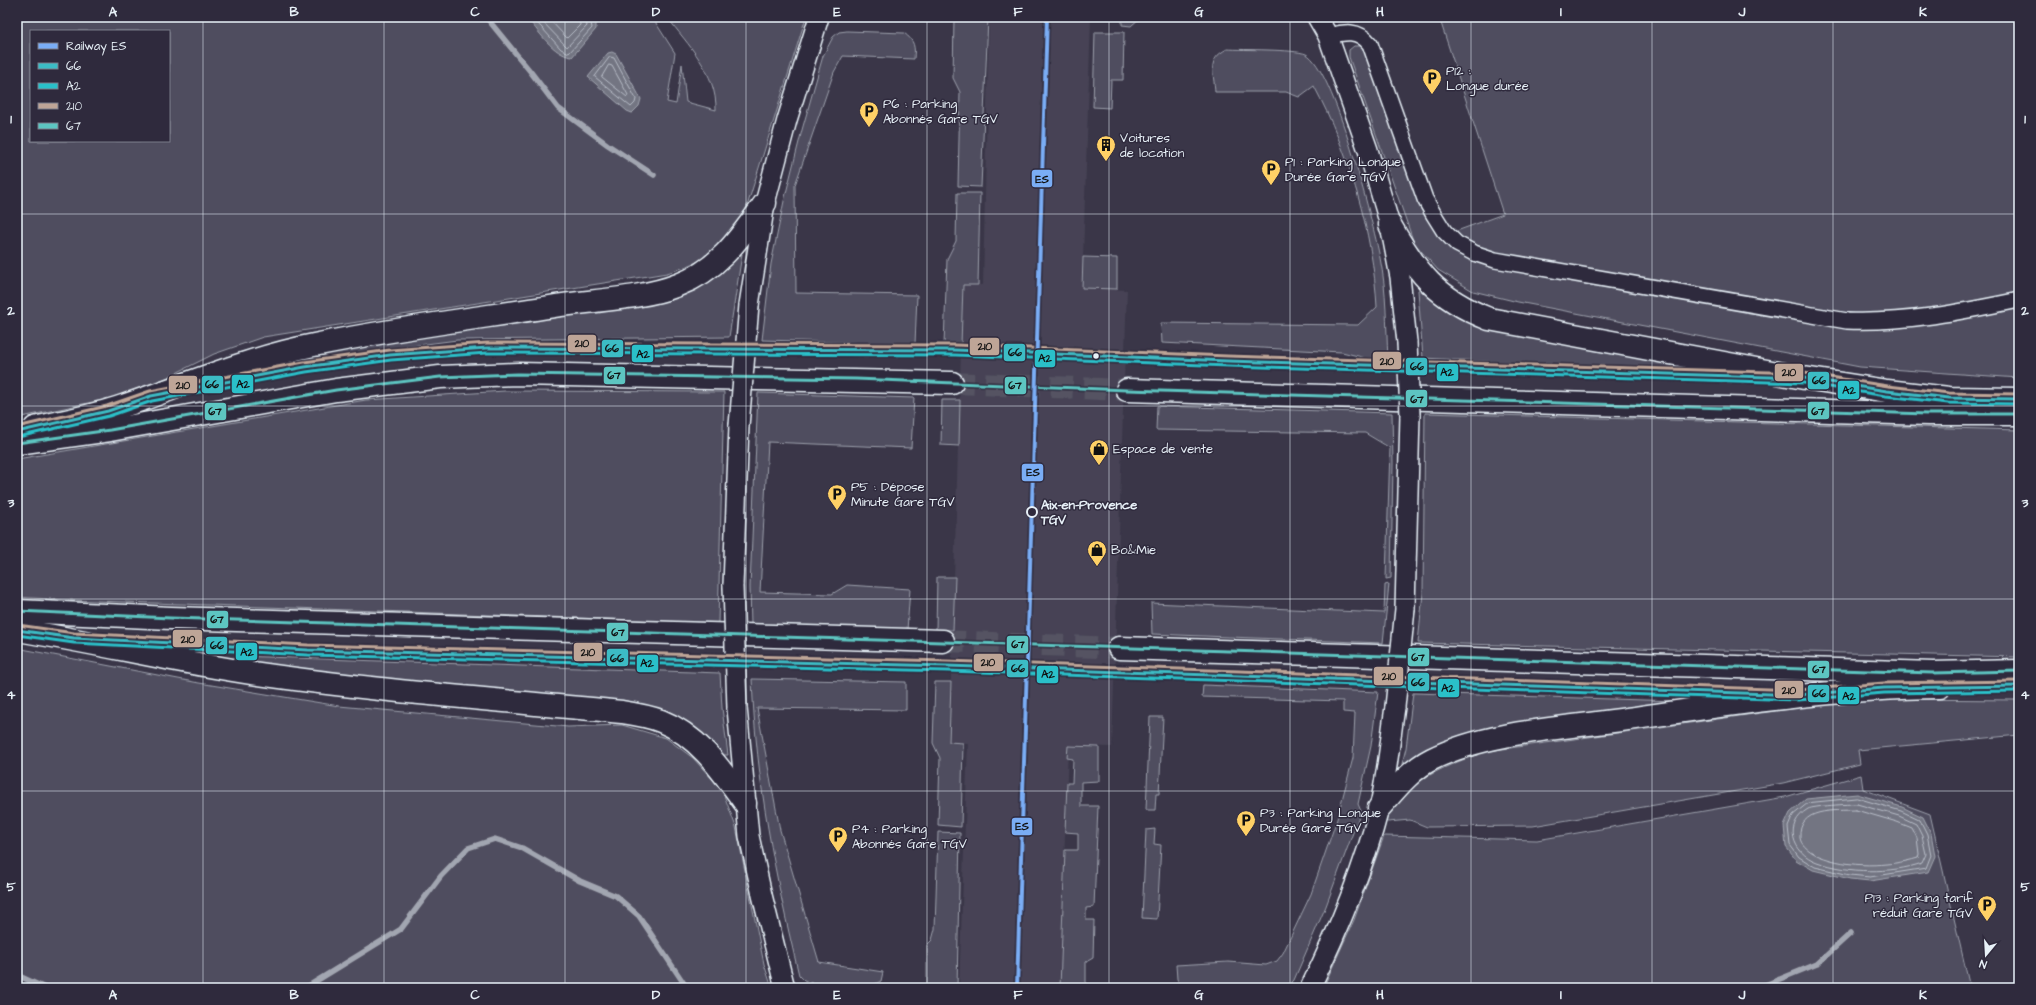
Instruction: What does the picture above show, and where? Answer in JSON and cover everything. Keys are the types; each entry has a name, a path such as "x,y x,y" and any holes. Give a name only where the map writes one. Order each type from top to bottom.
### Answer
{"highway":[{"path":"17,432 108,411 231,367 278,353 315,345 640,294 679,285 694,278 725,255 766,203"},
{"path":"1390,225 1408,258 1428,282 1452,301 1469,311 1489,319 1796,376 1887,391 1949,398 2019,398"},
{"path":"17,444 110,430 336,390 440,377 518,374 952,383"},
{"path":"1127,390 1928,414 2019,414"},
{"path":"17,611 178,619 943,641"},
{"path":"17,630 74,638 252,673 622,712 661,720 694,741 706,751 745,803"},
{"path":"1119,648 1925,672 2019,671"},
{"path":"1379,808 1408,776 1432,759 1464,746 1526,733 1798,695 1884,688 2019,686"}],"street":[{"path":"786,988 762,895 749,836 737,708 733,586 739,426 749,305 766,203 787,120 819,17"},
{"path":"1310,988 1351,894 1379,808 1395,707 1405,608 1410,415 1407,342 1400,277 1390,225 1368,150 1328,36 1317,17"},
{"path":"1328,36 1350,32 1365,38 1370,44 1425,199 1444,231 1457,244 1474,253 1496,260 1847,321 1887,322 1964,312 2019,300"}],"shaded area":[{"path":"17,17 652,17 675,53 667,102 676,104 682,64 686,102 716,110 712,84 700,60 667,17 806,17 742,218 725,244 707,257 667,273 263,337 214,354 164,379 116,397 17,418"},
{"path":"954,17 988,17 981,187 958,186 960,92 953,78"},
{"path":"989,17 1091,17 1082,288 1127,290 1112,747 1068,746 1060,988 959,988 968,743 949,742 963,284 983,285"},
{"path":"1122,17 1141,17 1131,26 1122,25"},
{"path":"1439,17 2019,17 2019,378 1860,367 1518,302 1473,291 1438,270 1414,243 1349,57 1349,50 1354,46 1362,46 1366,50 1419,200 1454,232 1503,214"},
{"path":"839,32 904,33 914,44 914,59 843,56 834,72 795,185 796,293 917,295 915,344 762,340 771,264 784,201 802,130 823,56 833,37"},
{"path":"1095,32 1124,32 1123,80 1111,80 1110,108 1093,107"},
{"path":"1227,49 1300,52 1306,54 1317,65 1340,115 1351,148 1380,258 1385,295 1388,358 1366,358 1342,352 1162,343 1161,323 1358,325 1377,307 1375,279 1370,250 1365,222 1357,193 1338,138 1327,111 1314,86 1299,97 1286,92 1215,92 1213,72 1214,62 1220,53"},
{"path":"957,193 980,193 978,285 963,285 961,345 944,345 947,259 956,241"},
{"path":"742,254 729,337 457,340 279,363 723,270"},
{"path":"1083,257 1117,258 1117,289 1082,288"},
{"path":"1422,289 1724,373 1423,358 1418,290"},
{"path":"505,391 724,392 718,623 17,597 17,459 366,400"},
{"path":"758,393 914,398 911,448 768,442 760,592 832,594 847,585 910,589 907,630 751,624 750,587"},
{"path":"942,400 960,400 959,446 941,445"},
{"path":"1157,406 1392,413 1393,463 1391,578 1386,579 1390,448 1365,433 1156,430"},
{"path":"1425,413 2019,430 2019,657 1418,643 1423,593"},
{"path":"937,577 955,577 953,630 936,630"},
{"path":"1389,584 1383,643 1152,634 1151,603 1384,613 1385,585"},
{"path":"17,648 199,683 339,706 568,727 622,725 666,738 693,758 722,790 736,827 764,964 772,988 17,988"},
{"path":"237,656 720,673 722,708 728,755 722,755 711,742 682,723 237,663"},
{"path":"752,679 906,682 906,710 757,708 780,830 819,962 883,972 881,981 873,985 812,983 804,980 799,975 782,901 762,791 754,717"},
{"path":"935,682 951,682 949,742 963,743 961,827 938,825 940,758 933,743"},
{"path":"1203,685 1378,692 1371,746 1358,804 1361,811 1326,906 1294,980 1287,988 1182,988 1177,979 1176,965 1228,962 1266,965 1277,961 1283,953 1311,894 1337,819 1353,758 1355,713 1343,712 1343,701 1202,697"},
{"path":"1413,693 1677,701 1677,704 1401,768 1406,748"},
{"path":"1882,699 2019,700 2019,735 1858,750 1860,764 1783,783 1533,826 1427,827 1410,820 1388,822 1381,820 1394,802 1416,783 1439,770 1488,751 1826,704"},
{"path":"1150,717 1163,717 1159,794 1156,794 1155,810 1146,810"},
{"path":"1068,746 1099,747 1099,781 1081,782 1081,806 1098,806 1094,907 1086,908 1086,920 1094,920 1093,958 1086,962 1086,988 1060,988 1065,850 1078,850 1078,833 1065,832 1067,783 1072,783 1073,759 1067,758"},
{"path":"1861,775 1863,789 1930,814 1970,988 1323,988 1354,920 1384,836 1537,840 1785,797"},
{"path":"1155,829 1154,844 1161,845 1157,919 1142,918 1146,830"},
{"path":"938,832 960,833 957,988 927,988 927,945 932,940 935,929"}],"water":[{"path":"526,17 593,17 596,20 596,29 572,57 558,52 552,47"},
{"path":"612,52 616,54 641,99 639,106 632,113 627,111 588,77 608,53"},
{"path":"1857,794 1902,807 1923,817 1931,833 1935,856 1928,872 1870,881 1850,879 1813,870 1796,860 1786,847 1784,826 1790,813 1806,799"}],"waterway":[{"path":"486,17 558,108 608,145 654,175"},
{"path":"305,988 401,929 441,876 468,848 495,839 522,848 580,881 616,896 639,916 687,988"},
{"path":"1758,988 1817,964 1851,933"},
{"path":"17,975 45,988"}],"tunnel":[{"path":"952,383 1127,390"},
{"path":"943,641 1119,648"}],"rail line":[{"name":"ES","path":"1017,988 1047,17"}],"transit line":[{"name":"210","path":"17,427 107,406 150,391 304,362 390,350 487,343 955,345 1228,356 1804,373 1888,386 1949,393 2019,394"},
{"name":"66","path":"17,432 108,411 151,396 305,367 390,355 487,348 955,350 1228,361 1804,378 1887,391 1949,398 2019,399"},
{"name":"A2","path":"18,437 109,416 152,401 306,372 391,360 487,353 955,355 1228,366 1804,383 1886,396 1948,403 2019,404"},
{"name":"67","path":"17,443 110,430 336,390 440,377 518,374 856,379 1127,390 1928,414 2019,414"},
{"name":"67","path":"17,611 171,618 1933,673 2019,671"},
{"name":"210","path":"18,625 74,633 308,645 947,661 1798,690 1884,683 2019,681"},
{"name":"66","path":"17,630 74,638 308,650 947,666 1798,695 1884,688 2019,686"},
{"name":"A2","path":"17,635 74,643 308,655 947,671 1798,700 1884,693 2019,691"}],"place":[{"name":"P12 : Longue durée","path":"1432,95"},
{"name":"P6 : Parking Abonnés Gare TGV","path":"869,128"},
{"name":"Voitures de location","path":"1106,162"},
{"name":"P1 : Parking Longue Durée Gare TGV","path":"1271,186"},
{"name":"Espace de vente","path":"1099,466"},
{"name":"P5 : Dépose Minute Gare TGV","path":"837,511"},
{"name":"Aix-en-Provence TGV","path":"1032,512"},
{"name":"Bo&Mie","path":"1097,567"},
{"name":"P3 : Parking Longue Durée Gare TGV","path":"1246,837"},
{"name":"P4 : Parking Abonnés Gare TGV","path":"838,853"},
{"name":"P13 : Parking tarif réduit Gare TGV","path":"1987,922"}]}
